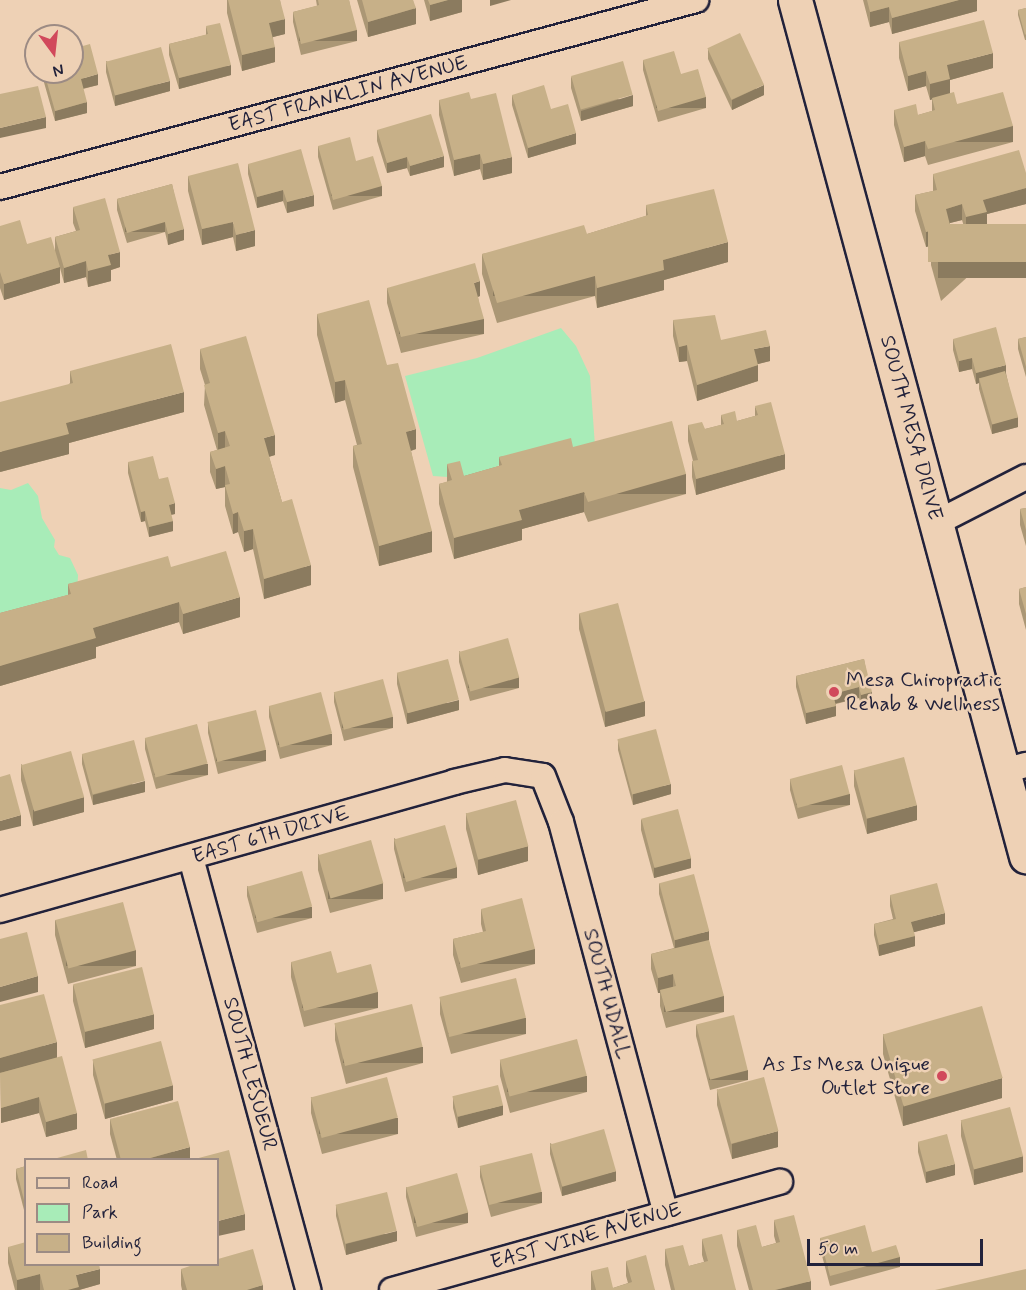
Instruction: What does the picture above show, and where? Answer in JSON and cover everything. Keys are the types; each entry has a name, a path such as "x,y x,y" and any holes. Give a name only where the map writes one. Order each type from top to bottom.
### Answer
{"main road":[{"name":"SOUTH MESA DRIVE","path":"795,0 936,523 1015,768 1026,856"}],"street":[{"name":"EAST FRANKLIN AVENUE","path":"0,187 696,0"},
{"path":"936,523 1026,477"},
{"name":"EAST 6TH DRIVE","path":"0,910 454,782 506,770 543,776"},
{"name":"SOUTH UDALL","path":"543,776 561,822 666,1213"},
{"name":"SOUTH LESUEUR","path":"191,858 308,1290"},
{"name":"EAST VINE AVENUE","path":"392,1290 780,1182"}],"green space":[{"path":"561,328 576,346 590,376 595,446 501,464 478,479 433,476 405,376 477,358"},
{"path":"28,483 38,496 42,518 55,540 54,547 59,555 70,558 78,575 77,594 0,613 0,488 11,490"}],"building":[{"path":"228,0 280,0 285,19 269,23 275,47 242,55"},
{"path":"318,0 349,0 357,30 301,44 293,12 319,5"},
{"path":"362,0 413,0 416,8 368,22"},
{"path":"428,0 448,0 430,5"},
{"path":"867,0 959,0 892,18 889,7 870,12"},
{"path":"1026,8 1026,34 1025,35 1018,10"},
{"path":"984,20 993,53 947,65 950,79 930,84 926,71 908,76 899,42"},
{"path":"220,23 231,65 179,78 169,44 208,34 206,26"},
{"path":"740,33 764,85 731,100 707,48"},
{"path":"90,44 98,74 84,78 84,46"},
{"path":"161,47 170,81 115,96 106,62"},
{"path":"674,51 681,74 698,69 706,97 658,111 643,60"},
{"path":"623,61 633,95 581,110 571,76"},
{"path":"47,84 82,84 87,102 55,111"},
{"path":"544,85 551,109 568,104 576,133 528,148 512,95"},
{"path":"38,86 46,117 0,128 0,94"},
{"path":"469,92 471,99 496,93 512,157 483,164 480,154 454,160 439,100"},
{"path":"954,92 957,104 1003,92 1013,126 928,149 925,141 904,147 894,110 916,104 918,115 935,110 932,98"},
{"path":"431,114 444,156 410,166 407,157 387,163 377,130"},
{"path":"350,137 356,161 373,156 382,186 333,200 318,146"},
{"path":"301,149 314,195 287,202 283,190 257,197 248,164"},
{"path":"1019,150 1026,173 1026,188 983,200 987,212 966,217 962,204 946,209 950,225 926,232 915,195 937,190 933,174"},
{"path":"238,163 255,230 236,235 233,222 202,229 188,176"},
{"path":"172,184 184,229 168,234 165,222 127,233 117,199"},
{"path":"714,189 728,242 663,260 664,270 597,288 595,276 497,303 482,254 584,225 587,234 648,215 646,205"},
{"path":"105,198 120,252 108,255 111,265 88,271 86,261 64,268 55,237 80,230 73,207"},
{"path":"20,220 27,244 51,237 60,267 4,284 0,272 0,226"},
{"path":"928,224 1026,224 1026,262 928,262"},
{"path":"475,263 480,281 474,283 484,319 401,337 387,288"},
{"path":"369,300 387,365 398,363 416,429 406,432 432,531 379,546 353,446 362,444 345,380 335,382 317,314"},
{"path":"715,315 721,340 766,330 770,346 754,349 758,365 697,385 687,345 679,347 673,320"},
{"path":"996,327 1006,365 976,373 972,358 959,361 953,339"},
{"path":"246,336 275,435 264,438 282,502 292,499 311,565 264,579 253,529 244,531 238,512 233,514 225,485 230,484 225,466 216,469 210,452 230,446 225,431 218,433 204,385 210,383 200,349"},
{"path":"1026,337 1026,367 1018,339"},
{"path":"171,344 184,392 66,423 69,434 0,452 0,402 73,383 70,371"},
{"path":"1005,371 1018,417 992,425 979,378"},
{"path":"771,402 785,454 696,479 692,461 698,460 688,425 702,422 705,429 724,424 721,415 735,411 737,421 758,415 755,406"},
{"path":"672,421 686,474 588,502 584,492 519,510 522,520 454,538 439,484 452,480 447,464 460,461 464,476 502,465 499,457 571,438 573,447"},
{"path":"153,456 159,479 168,477 175,503 169,505 173,521 149,527 145,511 141,512 128,462"},
{"path":"1026,508 1026,530 1020,509"},
{"path":"226,551 240,597 183,614 179,602 93,628 96,638 0,666 0,613 71,594 68,584 168,556 171,567"},
{"path":"1026,587 1026,614 1019,589"},
{"path":"618,603 644,702 606,712 579,613"},
{"path":"508,638 519,677 470,691 459,652"},
{"path":"448,659 459,700 408,713 397,673"},
{"name":"Mesa Chiropractic Rehab & Wellness","path":"864,659 872,692 861,695 859,687 833,694 836,706 806,713 796,676"},
{"path":"383,679 393,717 344,730 334,692"},
{"path":"321,692 332,734 280,748 269,706"},
{"path":"256,710 266,750 217,762 207,722"},
{"path":"197,724 208,764 155,778 145,738"},
{"path":"656,729 671,784 632,794 617,739"},
{"path":"134,740 145,781 93,795 82,754"},
{"path":"71,751 84,797 34,811 21,765"},
{"path":"904,757 917,805 867,819 854,770"},
{"path":"842,765 850,794 798,808 790,779"},
{"path":"10,774 21,815 0,821 0,777"},
{"path":"516,800 528,846 478,860 466,813"},
{"path":"678,809 691,858 654,868 641,819"},
{"path":"445,825 457,867 406,882 394,840"},
{"path":"371,840 383,883 331,898 318,855"},
{"path":"302,871 312,907 257,922 247,887"},
{"path":"694,874 709,931 674,940 659,883"},
{"path":"937,883 945,913 911,922 915,936 879,945 874,924 896,919 890,895"},
{"path":"522,898 535,949 461,968 453,939 486,931 481,909"},
{"path":"123,902 136,950 68,968 55,920"},
{"path":"27,932 38,976 0,987 0,939"},
{"path":"709,940 724,996 666,1012 660,990 676,986 673,974 658,978 651,954"},
{"path":"331,951 337,973 371,964 378,992 304,1011 291,962"},
{"path":"142,967 154,1015 85,1032 73,984"},
{"path":"516,978 526,1018 449,1037 439,997"},
{"path":"44,994 57,1042 0,1058 0,1005"},
{"path":"412,1004 423,1047 345,1066 334,1023"},
{"name":"As Is Mesa Unique Outlet Store","path":"982,1006 1003,1078 904,1106 883,1034"},
{"path":"734,1015 748,1070 710,1080 696,1024"},
{"path":"577,1039 587,1076 510,1096 500,1060"},
{"path":"161,1041 173,1085 104,1104 92,1059"},
{"path":"62,1056 77,1113 46,1122 39,1097 1,1108 0,1073"},
{"path":"387,1077 398,1118 322,1138 311,1097"},
{"path":"764,1077 778,1131 731,1144 717,1090"},
{"path":"498,1085 503,1105 457,1117 452,1096"},
{"path":"178,1101 190,1147 150,1158 120,1158 110,1119"},
{"path":"1010,1107 1023,1156 974,1169 961,1120"},
{"path":"604,1129 616,1171 562,1187 550,1144"},
{"path":"947,1134 955,1164 926,1172 918,1142"},
{"path":"86,1150 88,1158 57,1158"},
{"path":"229,1150 245,1214 219,1221 219,1158 199,1158"},
{"path":"532,1153 542,1192 489,1205 480,1166"},
{"path":"24,1167 24,1200 16,1169"},
{"path":"457,1173 468,1212 417,1227 406,1188"},
{"path":"387,1192 397,1231 345,1244 336,1205"},
{"path":"794,1215 811,1281 775,1290 753,1290 737,1230 756,1225 762,1247 780,1242 774,1220"},
{"path":"865,1225 872,1252 896,1245 900,1257 830,1276 820,1238"},
{"path":"722,1234 736,1290 675,1290 665,1249 683,1245 689,1266 708,1261 702,1239"},
{"path":"24,1243 24,1266 99,1266 100,1269 76,1275 79,1287 68,1290 44,1290 40,1274 17,1280 8,1247"},
{"path":"253,1249 263,1285 247,1290 187,1290 181,1269 190,1266 219,1266 219,1259"},
{"path":"646,1255 655,1290 596,1290 591,1271 608,1267 613,1288 632,1282 626,1261"},
{"path":"1026,1269 1026,1290 935,1290"}],"place":[{"name":"Mesa Chiropractic Rehab & Wellness","path":"834,692"},
{"name":"As Is Mesa Unique Outlet Store","path":"942,1076"}]}
